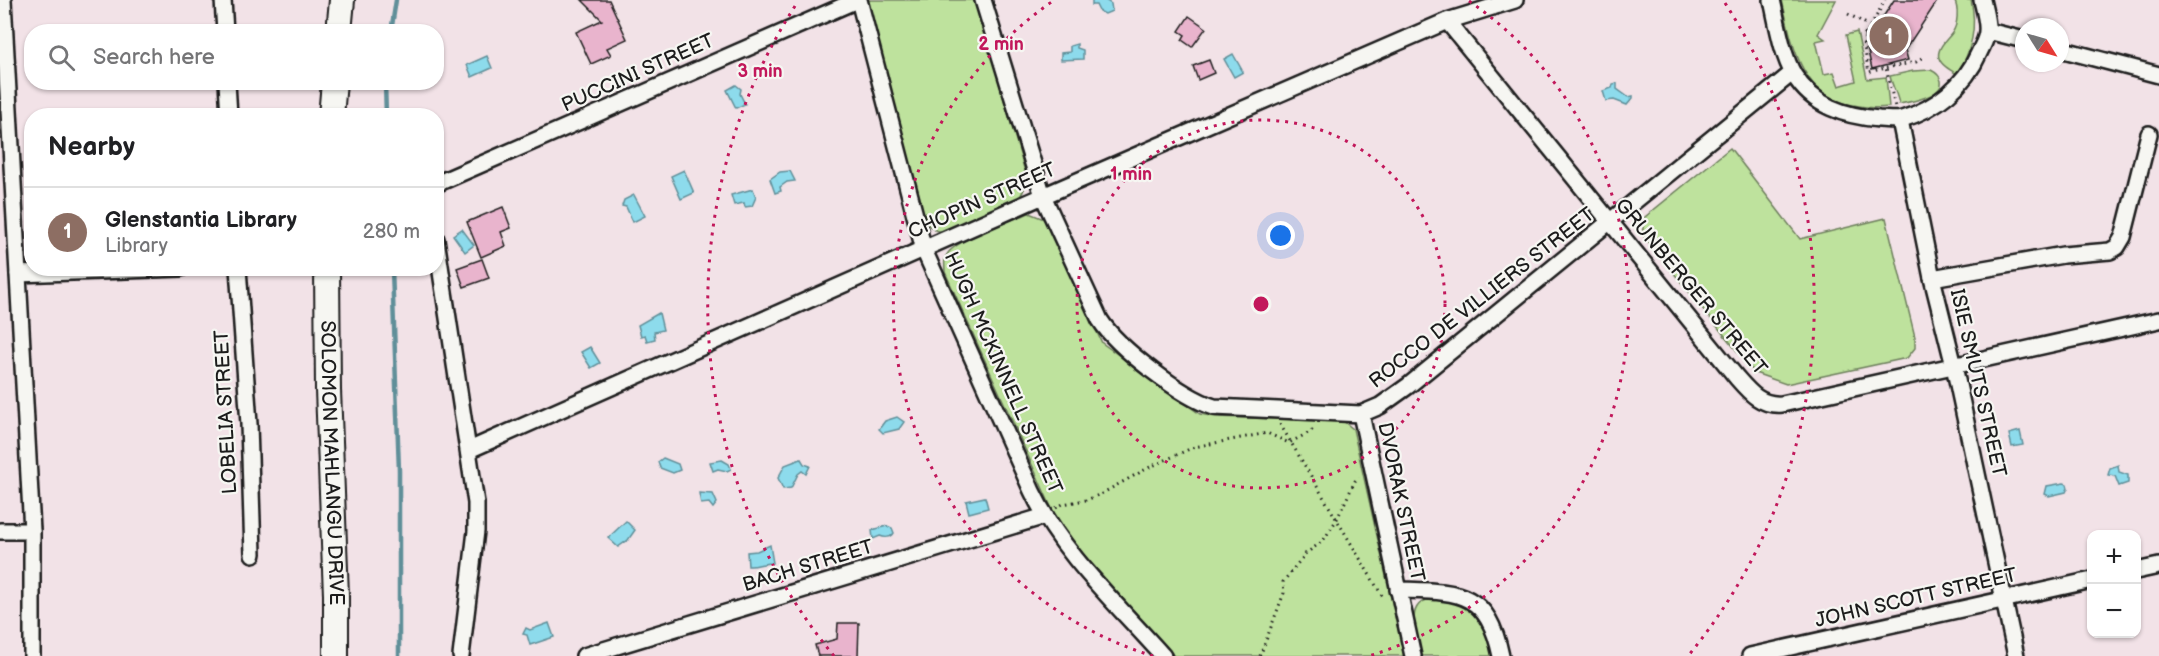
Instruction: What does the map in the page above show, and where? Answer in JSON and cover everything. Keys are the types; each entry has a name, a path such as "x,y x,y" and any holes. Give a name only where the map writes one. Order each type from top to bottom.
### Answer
{"main road":[{"path":"340,24 342,0"},
{"path":"332,108 334,90"},
{"name":"SOLOMON MAHLANGU DRIVE","path":"327,276 336,656"}],"street":[{"path":"3,0 32,531 32,656"},
{"path":"223,0 224,24"},
{"name":"PUCCINI STREET","path":"444,181 858,0"},
{"name":"HUGH MCKINNELL STREET","path":"858,0 924,250 1045,516 1081,564 1163,656"},
{"name":"DVORAK STREET","path":"983,0 1043,196 1093,309 1116,341 1186,393 1205,404 1223,408 1361,414 1413,656"},
{"name":"CHOPIN STREET","path":"470,450 1043,196 1447,21 1515,0"},
{"path":"1772,0 1792,73 1812,96 1832,109 1851,116 1897,113 1943,99 1957,87 1977,59 1988,31 1982,0"},
{"name":"GRUNBERGER STREET","path":"1447,21 1737,378 1751,394 1769,404 1782,404 2159,320"},
{"path":"1988,31 2015,38"},
{"path":"2069,52 2159,75"},
{"name":"ROCCO DE VILLIERS STREET","path":"1361,414 1393,398 1792,73"},
{"path":"227,90 229,108"},
{"name":"ISIE SMUTS STREET","path":"1897,113 2016,656"},
{"path":"1932,278 2063,255 2114,249 2124,237 2149,134"},
{"path":"18,274 24,274"},
{"name":"LOBELIA STREET","path":"239,276 249,424 253,554"},
{"path":"442,276 470,450 477,524 461,656"},
{"name":"BACH STREET","path":"584,656 1045,516"},
{"path":"0,531 32,531"},
{"path":"2141,570 2159,566"},
{"name":"JOHN SCOTT STREET","path":"1750,656 2087,581"},
{"path":"1398,590 1448,591 1473,601 1491,626 1501,656"}],"path":[{"path":"1868,33 1885,0"},
{"path":"1848,14 1871,26"},
{"path":"1865,38 1863,42 1869,72 1916,62 1923,57"},
{"path":"1886,68 1897,113"},
{"path":"1272,410 1383,598 1405,619"},
{"path":"1045,516 1063,504 1099,495 1148,468 1194,447 1267,433 1289,443 1310,432 1328,411"},
{"path":"1260,656 1284,593 1283,582 1305,554 1323,540 1337,519 1355,481 1371,466"}],"green space":[{"path":"865,0 975,0 1026,175 1024,189 1016,201 943,232 935,230 923,221"},
{"path":"1782,0 1836,0 1818,34 1825,39 1816,41 1824,74 1834,72 1839,86 1856,81 1846,35 1857,32 1867,79 1886,77 1889,107 1853,105 1835,100 1821,92 1810,80 1795,51"},
{"path":"1954,0 1971,0 1973,10 1970,47 1957,74 1946,67 1939,58 1941,47 1956,26 1957,12"},
{"path":"1931,70 1941,81 1941,86 1937,91 1911,102 1899,104 1890,76"},
{"path":"1730,148 1800,239 1886,218 1915,337 1915,348 1907,358 1786,384 1755,373 1642,234 1645,217"},
{"path":"1029,213 1044,219 1102,343 1200,414 1216,417 1343,421 1353,429 1404,656 1174,656 1061,529 945,272 945,258 962,242"},
{"path":"1431,599 1454,599 1469,609 1480,623 1493,656 1421,656 1415,631 1414,614 1422,602"}],"water":[{"path":"1092,0 1105,0 1111,4 1112,11 1105,14 1099,11 1096,5 1092,5"},
{"path":"1077,44 1077,48 1083,50 1083,59 1061,60 1061,53 1070,52 1070,46"},
{"path":"1233,54 1243,72 1234,77 1224,59"},
{"path":"487,56 492,68 472,77 467,65"},
{"path":"1617,83 1617,89 1628,97 1633,96 1627,105 1614,100 1606,101 1603,91 1612,88 1613,84"},
{"path":"736,85 741,89 740,94 745,104 736,108 727,90"},
{"path":"684,170 694,193 681,199 671,176"},
{"path":"790,171 795,181 787,182 780,187 781,191 775,193 770,179 780,172"},
{"path":"753,189 756,197 752,206 745,207 744,203 734,205 731,195"},
{"path":"634,195 645,216 633,222 626,207 622,206 624,200"},
{"path":"462,229 474,245 465,252 453,235"},
{"path":"659,313 663,330 654,332 655,339 647,341 645,335 641,336 638,325"},
{"path":"590,347 600,363 591,368 581,352"},
{"path":"897,417 904,422 899,429 883,433 879,429 885,421"},
{"path":"2020,431 2023,445 2012,447 2009,434"},
{"path":"663,458 678,464 680,470 673,473 660,468 658,462"},
{"path":"801,459 804,464 810,466 806,474 802,471 791,488 783,489 778,478 785,465"},
{"path":"722,460 729,464 731,469 713,471 710,462"},
{"path":"2118,465 2119,472 2128,475 2128,483 2119,486 2115,476 2108,475 2110,468"},
{"path":"2064,483 2068,488 2066,492 2049,496 2045,494 2047,486"},
{"path":"699,493 713,494 717,503 713,508 709,503 701,504"},
{"path":"985,497 988,508 969,513 966,501"},
{"path":"626,521 635,530 628,540 618,547 608,538"},
{"path":"887,526 892,528 893,535 873,539 872,530"},
{"path":"770,545 773,563 748,566 747,552 757,551"},
{"path":"549,623 554,637 530,645 527,635 523,634 526,628 530,630"}],"building":[{"path":"582,0 609,0 627,39 607,48 611,55 591,64 576,32 602,20"},
{"path":"1894,0 1938,0 1905,50 1908,60 1872,69 1864,34 1874,31"},
{"path":"1189,16 1206,28 1192,47 1182,40 1185,35 1179,31"},
{"path":"1209,60 1214,73 1198,80 1193,66"},
{"path":"503,207 511,228 501,232 506,246 481,257 467,222"},
{"path":"482,259 489,278 464,287 457,268"},
{"path":"838,623 859,623 858,656 818,656 815,645 837,639"}],"waterway":[{"path":"392,24 396,0"},
{"path":"385,90 386,108"},
{"path":"392,276 399,471 399,656"}],"place":[{"name":"Glenstantia Library","path":"1889,36"}]}
